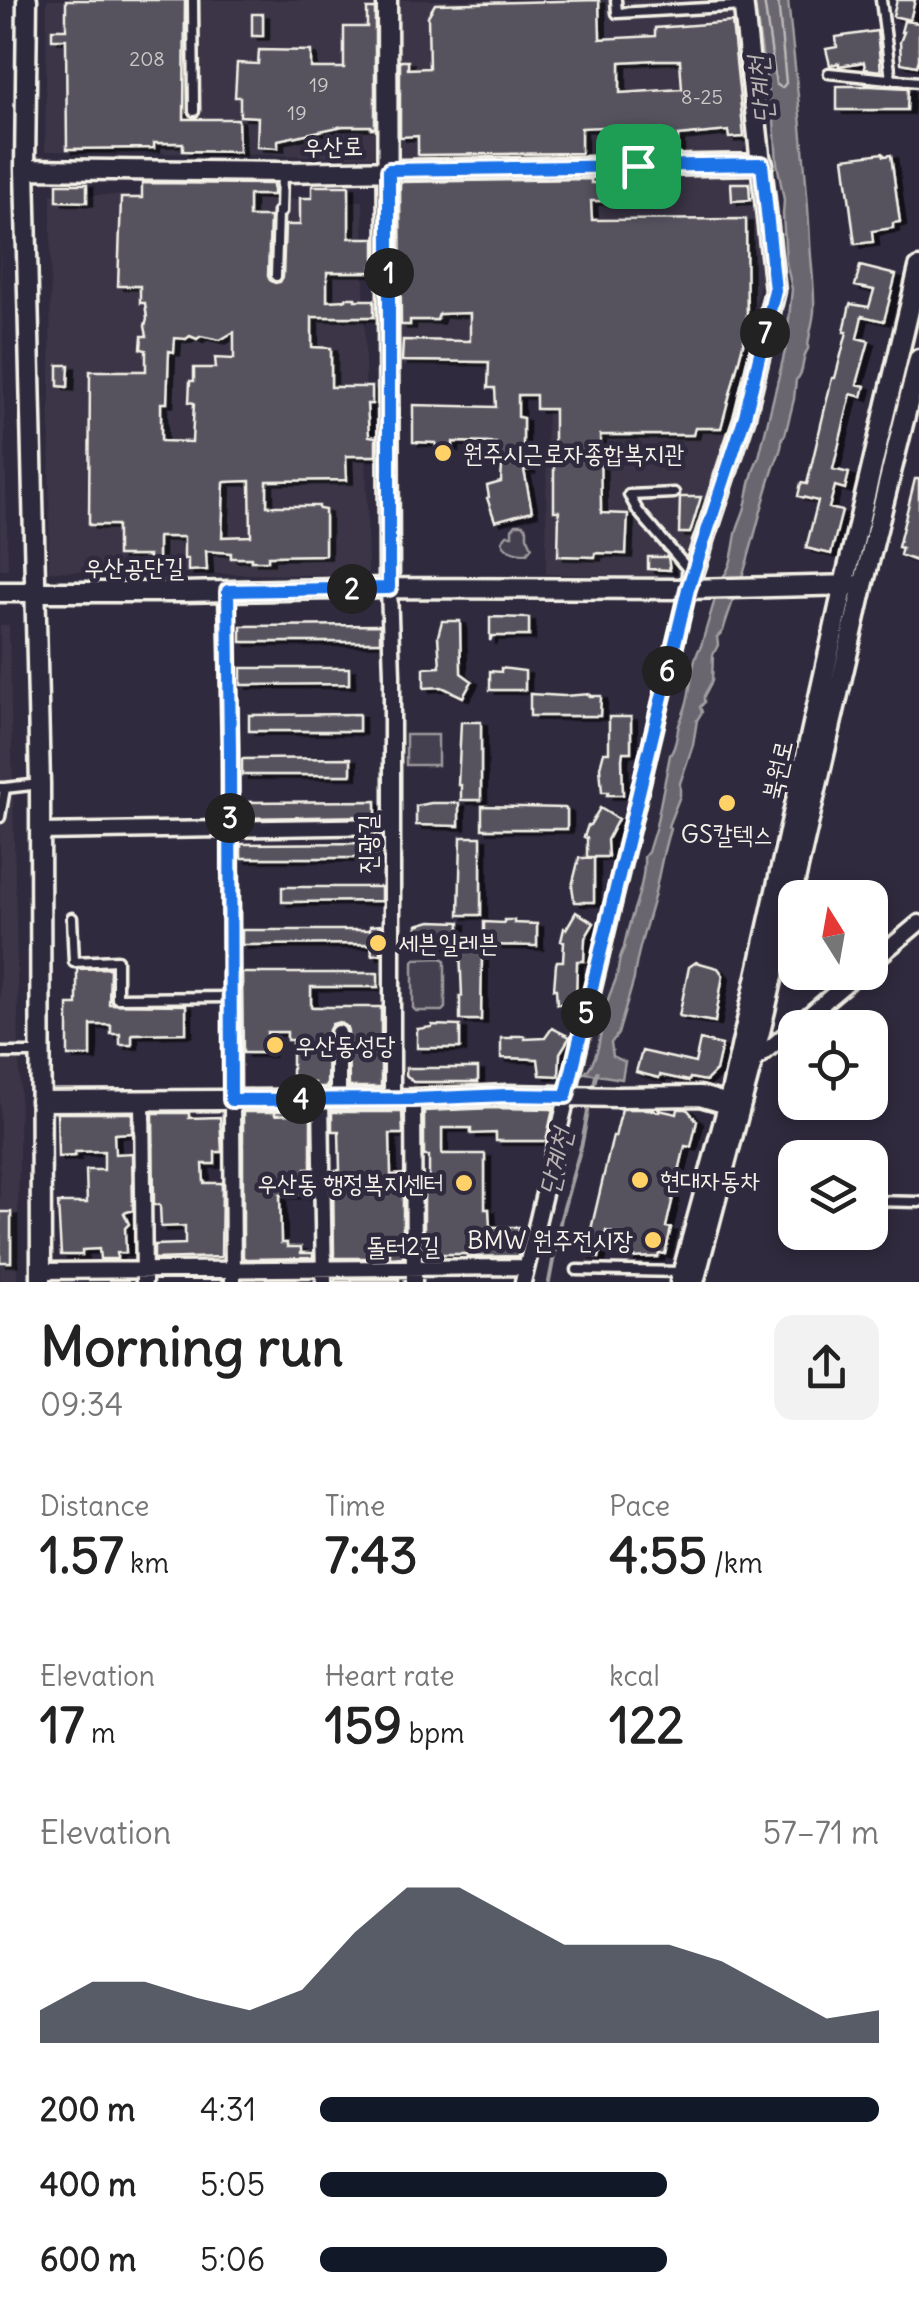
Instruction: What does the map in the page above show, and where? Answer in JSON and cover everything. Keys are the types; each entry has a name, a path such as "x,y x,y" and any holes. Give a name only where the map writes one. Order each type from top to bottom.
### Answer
{"street":[{"path":"27,0 25,169 40,784 41,1277"},
{"path":"387,0 389,588"},
{"path":"524,1274 775,290 743,3"},
{"name":"우산로","path":"25,169 282,172 762,164"},
{"name":"북원로","path":"735,1107 752,1062 919,268"},
{"name":"북원로","path":"685,1279 735,1107 853,586 919,359"},
{"name":"우산공단길","path":"0,592 853,586"},
{"name":"진광길","path":"389,588 392,1099"},
{"path":"228,591 232,1276"},
{"path":"40,832 392,826"},
{"path":"888,949 919,923"},
{"path":"752,1062 838,990"},
{"path":"324,1276 330,1099 338,1033"},
{"path":"40,1101 700,1096 735,1107"},
{"path":"142,1099 144,1276"},
{"path":"413,1099 414,1275"},
{"name":"돌터2길","path":"41,1277 524,1274"}],"lane":[{"path":"193,0 194,111"},
{"path":"616,0 617,13 743,3"},
{"path":"881,0 891,79"},
{"path":"829,73 919,82"},
{"path":"276,276 282,172"},
{"path":"674,493 629,495 686,568 696,589"},
{"path":"0,818 3,788 40,784"},
{"path":"72,918 74,962 117,960 117,998 230,997"},
{"path":"0,1053 40,1053"},
{"path":"888,1201 919,1202"},
{"path":"577,1270 685,1279"}],"shaded area":[{"path":"47,0 381,0 381,141 375,157 45,151"},
{"path":"397,0 731,0 748,143 739,156 398,160"},
{"path":"735,172 753,182 761,279 693,558 668,577 546,574 547,367 396,366 394,186 407,175"},
{"path":"51,194 363,201 368,576 49,571"},
{"path":"0,225 8,569 0,569"},
{"path":"516,524 527,529 532,547 527,553 515,552 502,541 512,535"},
{"path":"0,625 9,625 20,1090 17,1282 0,1282"},
{"path":"406,735 438,735 438,765 406,765"},
{"path":"442,958 445,1008 416,1011 413,961"}],"water":[{"path":"754,0 788,0 806,180 813,316 781,449 746,565 723,631 717,637 712,681 700,707 702,712 680,783 680,796 668,826 634,979 618,1034 611,1043 613,1056 625,1062 622,1079 585,1073 598,1048 695,659 721,579 730,564 786,347 792,289 786,262 784,200"}],"building":[{"path":"66,0 185,0 184,119 238,119 239,152 183,151 183,143 154,143 154,148 67,149 66,39 52,39 52,29 66,29"},
{"path":"599,0 600,39 655,36 655,28 732,22 744,137 729,138 728,131 678,136 678,152 603,154 602,127 581,128 581,153 418,155 418,136 400,137 400,61 408,61 408,69 429,68 428,16 435,4","holes":["680,60 682,89 620,93 620,62"]},
{"path":"897,0 915,0 910,20 893,16"},
{"path":"367,9 375,9 375,128 343,126 278,140 278,148 257,147 258,117 240,116 240,97 235,97 237,63 258,64 259,50 311,51 311,68 344,68 344,27 367,27"},
{"path":"252,14 263,14 263,36 252,36"},
{"path":"904,21 919,23 917,66 901,63"},
{"path":"877,31 881,71 865,69 864,62 830,65 826,49 837,47 836,37"},
{"path":"837,86 908,88 907,110 837,110"},
{"path":"891,155 900,222 893,223 893,228 872,231 873,242 855,244 844,158"},
{"path":"591,179 591,183 606,183 606,201 591,201 592,220 746,219 747,329 721,428 695,428 693,435 600,435 601,513 628,514 626,554 558,556 554,409 536,409 536,395 518,395 518,417 523,418 523,459 529,459 529,470 524,470 532,511 495,521 487,486 501,482 502,465 496,465 496,443 453,442 453,447 413,442 413,405 496,407 495,388 488,388 489,362 402,361 403,340 470,341 470,313 439,314 437,320 410,320 410,325 401,325 400,184"},
{"path":"142,183 273,184 273,195 249,195 249,217 270,217 268,276 275,283 283,277 285,225 300,225 300,198 312,198 312,186 349,186 349,238 375,238 375,266 372,272 327,272 327,301 374,300 374,317 312,317 312,347 331,348 331,387 372,387 372,404 367,404 369,436 376,437 376,456 346,456 347,480 267,481 267,506 319,506 325,510 325,555 268,556 268,561 251,561 231,558 231,553 206,551 207,570 188,571 184,537 158,537 158,560 149,560 149,556 117,556 117,525 89,525 90,371 146,371 146,350 141,349 142,336 147,336 147,318 145,303 140,303 140,286 118,286 121,198 142,198","holes":["234,332 234,359 215,358 216,368 194,368 189,402 194,403 192,442 161,441 161,403 167,403 169,351 174,352 175,338 201,336 220,340","250,481 251,536 222,537 224,482"]},
{"path":"731,183 749,183 750,200 732,201"},
{"path":"57,184 87,184 87,202 57,201"},
{"path":"860,266 896,275 884,321 862,316 857,338 869,341 857,384 865,386 862,397 851,394 833,469 849,473 845,489 835,486 829,508 842,511 831,554 806,548 818,501 798,496 801,483 807,484 847,332 850,304 869,307 874,290 855,286"},
{"path":"58,365 69,365 68,387 58,386"},
{"path":"915,479 919,479 919,562 900,555 902,548 898,547"},
{"path":"680,497 701,497 690,533 679,533"},
{"path":"648,557 668,557 670,570 648,569"},
{"path":"490,617 529,618 529,636 492,636 490,641"},
{"path":"442,621 460,621 461,673 472,681 463,697 442,687 424,688 424,668 440,667 438,636"},
{"path":"380,625 380,642 241,642 241,626"},
{"path":"241,668 349,668 349,684 241,685"},
{"path":"501,668 525,671 525,690 490,690 490,671 501,672"},
{"path":"530,694 601,696 600,716 530,716"},
{"path":"359,714 359,731 249,731 249,715"},
{"path":"609,717 631,717 631,752 623,752 622,759 623,795 602,792 600,767 604,752 609,752"},
{"path":"461,722 481,722 481,800 461,800"},
{"path":"351,758 351,775 242,775 242,759"},
{"path":"376,801 376,816 245,818 245,802"},
{"path":"459,803 459,826 416,825 416,806"},
{"path":"482,806 565,808 567,829 482,829"},
{"path":"600,808 618,819 607,840 608,857 587,857 584,837"},
{"path":"461,837 481,837 481,915 459,915"},
{"path":"377,843 377,858 241,858 241,844"},
{"path":"579,858 594,858 594,902 575,902 572,886"},
{"path":"282,887 381,887 381,901 282,902"},
{"path":"576,912 594,923 585,938 584,961 577,961 576,1004 557,1004 556,964 563,961 564,928"},
{"path":"431,921 460,922 459,944 417,944 417,925"},
{"path":"484,922 537,924 537,946 484,945"},
{"path":"381,925 381,954 372,955 371,944 242,945 242,930 370,930 370,926"},
{"path":"460,950 482,951 481,1020 460,1020"},
{"path":"696,962 718,968 723,975 715,1022 679,1016 689,967"},
{"path":"110,968 109,1004 186,1005 186,1033 132,1034 132,1045 120,1045 120,1034 111,1034 111,1025 91,1025 91,1056 68,1056 68,1005 77,1005 77,969"},
{"path":"242,973 378,973 378,987 311,987 311,1007 381,1007 381,1087 349,1087 348,1032 339,1022 332,1024 328,1032 327,1087 292,1083 292,1040 287,1040 287,1032 267,1032 268,1053 243,1053"},
{"path":"460,1026 460,1048 417,1048 417,1029"},
{"path":"552,1028 570,1037 560,1053 559,1076 540,1075 538,1059 501,1058 501,1038 545,1038"},
{"path":"700,1040 722,1045 716,1071 706,1081 660,1075 659,1078 636,1072 642,1051 695,1063"},
{"path":"406,1068 478,1068 478,1082 413,1082 406,1075"},
{"path":"553,1109 546,1141 496,1141 496,1133 471,1134 471,1128 442,1128 442,1154 485,1154 485,1209 489,1209 490,1227 519,1227 518,1256 424,1257 424,1185 429,1185 429,1156 424,1156 424,1111"},
{"path":"622,1109 677,1114 678,1109 687,1109 697,1121 691,1147 685,1146 666,1227 671,1228 665,1254 659,1253 658,1257 629,1258 633,1238 606,1231 599,1258 585,1255"},
{"path":"243,1112 311,1113 307,1194 280,1195 281,1243 301,1247 301,1253 313,1253 313,1258 243,1257"},
{"path":"332,1112 402,1112 403,1134 390,1134 391,1175 403,1174 403,1257 390,1258 390,1251 368,1252 369,1258 334,1258 333,1171 340,1170 339,1131 332,1131"},
{"path":"57,1113 132,1113 132,1133 114,1134 115,1154 132,1153 133,1210 124,1213 129,1224 125,1228 126,1253 117,1253 117,1259 100,1259 99,1249 82,1250 82,1255 61,1255 58,1203 87,1203 86,1170 104,1170 104,1151 58,1157"},
{"path":"153,1113 220,1117 222,1152 215,1152 215,1164 203,1164 204,1183 222,1183 221,1257 154,1259 154,1245 185,1244 185,1226 161,1227 160,1205 154,1205"},
{"path":"0,1212 11,1212 11,1262 0,1262"},
{"path":"399,1279 399,1282 335,1282"}],"waterway":[{"name":"단계천","path":"592,1092 597,1072"},
{"name":"단계천","path":"549,1282 590,1101"}],"place":[{"name":"원주시근로자종합복지관","path":"443,453"},
{"name":"GS칼텍스","path":"727,803"},
{"name":"세븐일레븐","path":"378,943"},
{"name":"우산동성당","path":"275,1045"},
{"name":"현대자동차","path":"640,1180"},
{"name":"우산동 행정복지센터","path":"464,1183"},
{"name":"BMW 원주전시장","path":"653,1240"}],"route":[{"path":"762,164 775,290 745,416 688,589 566,1096 231,1100 228,591 389,588 389,170 638,166 762,164"}]}
